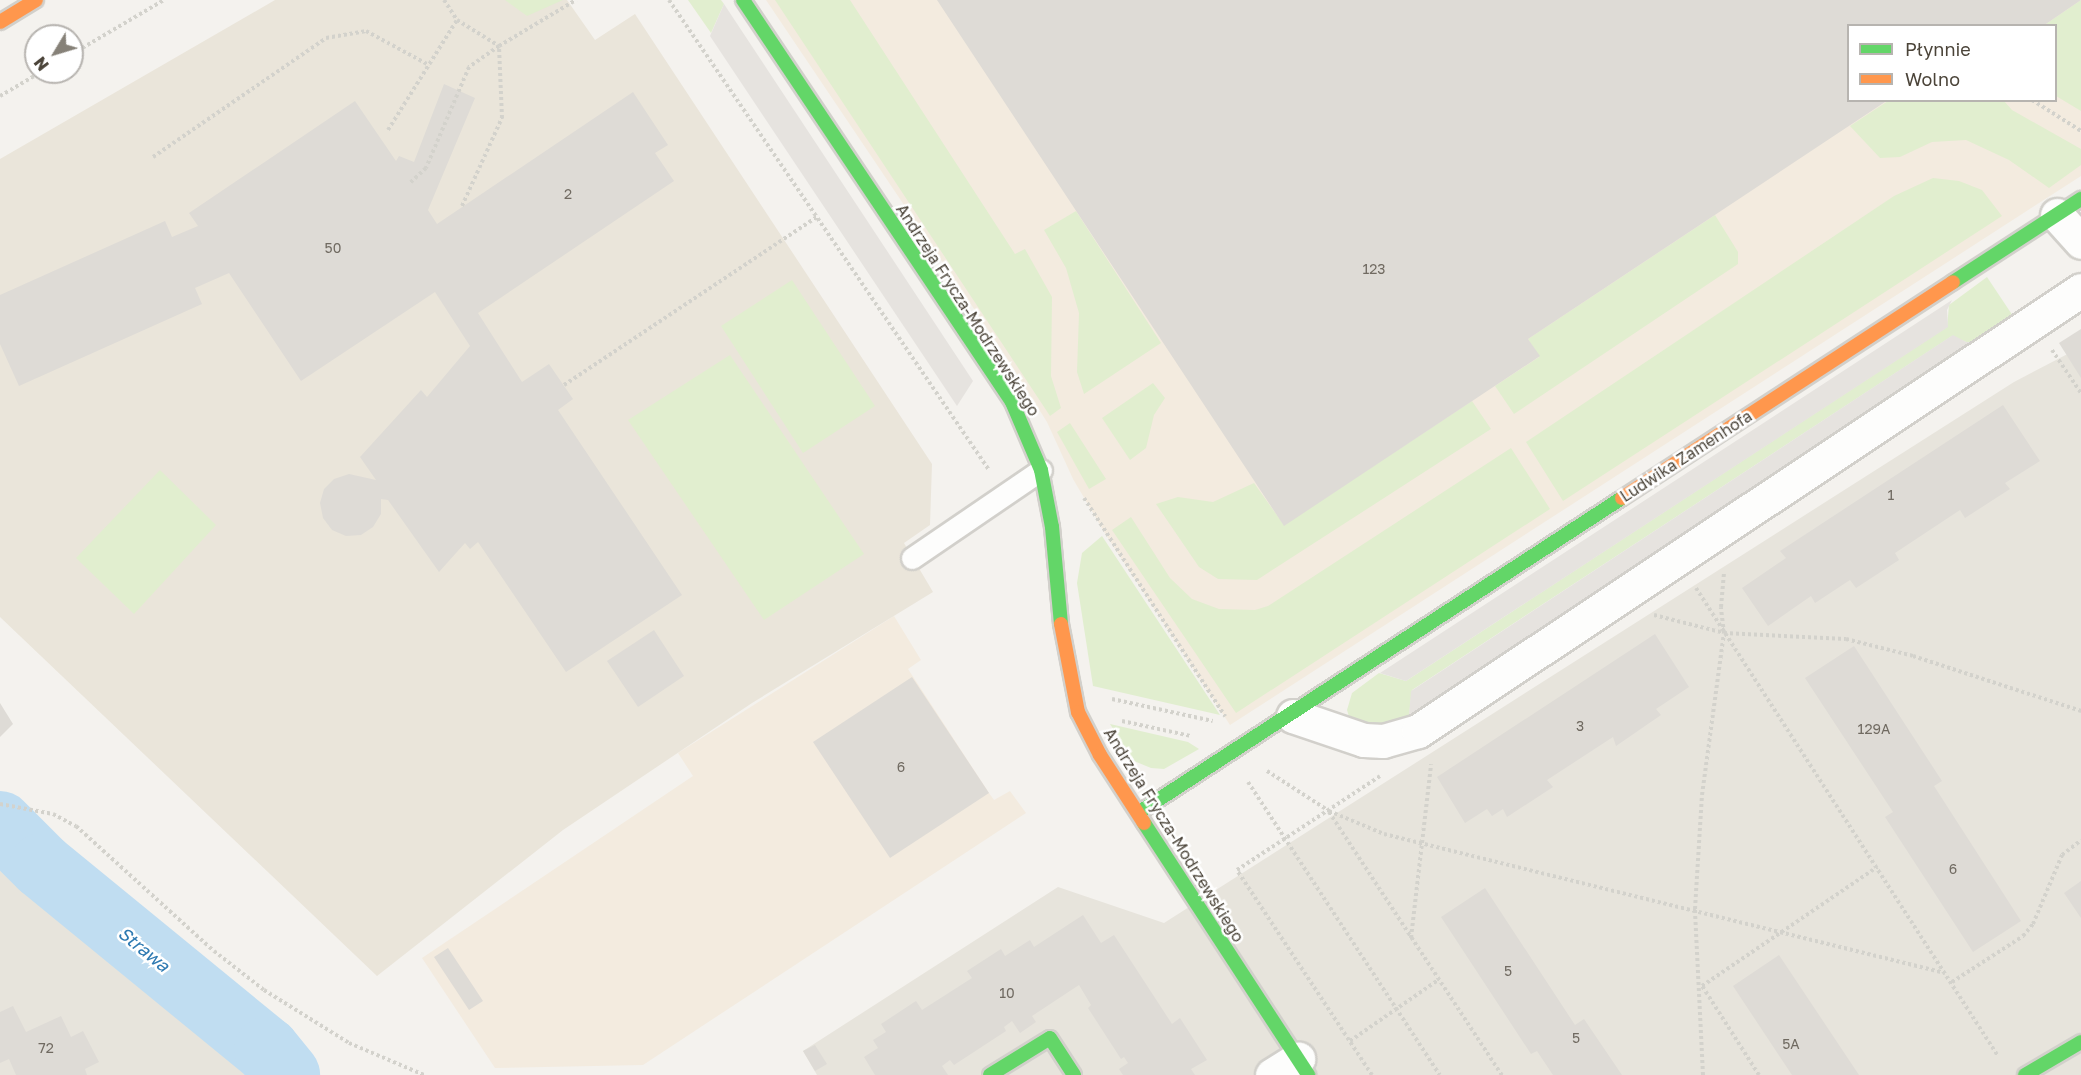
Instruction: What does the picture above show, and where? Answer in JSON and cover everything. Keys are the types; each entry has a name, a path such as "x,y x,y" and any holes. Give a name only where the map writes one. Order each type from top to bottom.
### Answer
{"street":[{"path":"0,22 36,0"},
{"name":"Andrzeja Frycza-Modrzewskiego","path":"743,0 1012,402 1041,470 1052,527 1067,672 1078,712 1293,1070"},
{"path":"2069,207 2081,242"},
{"name":"Ludwika Zamenhofa","path":"1138,813 1293,716 1334,685 2069,207"},
{"path":"1293,716 1364,740 1383,741 1418,731 2081,290"},
{"path":"990,1075 1050,1038 1074,1075"},
{"path":"2025,1075 2081,1042"}],"lane":[{"path":"912,558 1041,470"}],"path":[{"path":"84,47 164,0"},
{"path":"444,0 457,20 498,46"},
{"path":"410,183 426,168 469,67 498,46 576,0"},
{"path":"388,130 457,20"},
{"path":"153,157 326,38 366,31 429,64"},
{"path":"462,207 502,118 498,46"},
{"path":"0,96 24,82"},
{"path":"2035,102 2081,131"},
{"path":"564,385 817,217"},
{"path":"1704,1075 1702,986 1695,909 1702,795 1724,633 1721,607 1724,566"},
{"path":"1693,582 2000,1060"},
{"path":"1641,612 1724,633 1846,639 1912,656 2081,711"},
{"path":"1411,939 1432,751"},
{"path":"0,804 53,814 76,826 214,951 264,990 349,1044 424,1075"},
{"path":"1329,812 1384,834 1422,841 1945,973"},
{"path":"1329,812 1502,1075"},
{"path":"1329,812 1237,870 1372,1075"},
{"path":"1952,982 2023,936 2033,924 2062,855 2081,840"},
{"path":"1702,986 1877,867"},
{"path":"1350,1041 1438,980"},
{"path":"1702,986 1758,1075"}],"shaded area":[{"path":"275,0 567,0 595,40 635,14 932,464 930,525 904,543 933,592 752,703 563,830 377,976 0,617 0,159"},
{"path":"766,0 2081,0 2081,176 1230,725 1106,535 1073,479 1047,422 999,346"},
{"path":"724,4 973,381 957,406 710,36"},
{"path":"1952,300 1947,310 1948,327 1406,681 1380,673"},
{"path":"1953,335 1966,342 1979,342 1418,717 1409,715 1411,691"},
{"path":"2081,347 2081,1075 817,1075 803,1051 1058,887 1164,923 2014,382"},
{"path":"894,616 921,660 908,669 989,793 994,800 1010,791 1026,813 643,1065 495,1068 422,958 693,776 678,753"},
{"path":"0,857 234,1061 245,1075 0,1075"}],"green space":[{"path":"505,0 563,0 527,16"},
{"path":"688,0 721,0 724,4 711,33"},
{"path":"775,0 850,0 1015,254 1025,249 1052,297 1051,376 1061,408 1050,416"},
{"path":"2081,0 2081,111 2057,97 2057,24 2046,24"},
{"path":"1886,102 2005,102 2012,110 2081,149 2081,165 2049,188 2009,160 1966,140 1932,142 1900,157 1880,158 1850,126"},
{"path":"1933,178 1959,181 1982,190 2002,216 1563,501 1526,442 1894,196"},
{"path":"1076,211 1161,343 1084,394 1077,372 1079,313 1066,268 1044,230"},
{"path":"1715,215 1738,252 1738,264 1514,414 1495,386 1539,357 1528,339"},
{"path":"1987,277 2015,319 1979,342 1966,342 1952,336 1412,690 1409,715 1396,729 1351,723 1347,710 1352,693 1379,673 1406,681 1947,327 1949,305"},
{"path":"792,280 875,406 803,453 721,326"},
{"path":"730,355 864,554 764,620 628,420"},
{"path":"1153,383 1165,398 1154,415 1146,448 1130,460 1102,418"},
{"path":"1472,401 1491,429 1257,580 1218,579 1199,567 1156,504 1178,497 1213,502 1254,483 1284,525"},
{"path":"1070,423 1106,479 1089,489 1057,432"},
{"path":"1511,448 1550,509 1236,713 1112,530 1131,517 1170,578 1192,599 1219,609 1255,610 1268,606"},
{"path":"160,470 216,525 134,614 76,558"},
{"path":"1102,536 1220,715 1093,686 1077,583 1082,553"},
{"path":"1110,724 1188,742 1199,749 1164,769 1151,768 1134,761"}],"building":[{"path":"937,0 2081,0 2046,24 1847,24 1847,102 1885,102 1528,339 1540,356 1284,526"},
{"path":"444,84 475,98 428,210 437,224 633,92 668,145 655,153 674,181 478,313 522,382 549,364 573,399 558,410 682,595 566,672 478,542 470,549 465,543 439,572 388,500 381,499 381,514 373,527 361,535 346,536 332,530 323,518 320,503 324,489 334,479 349,474 376,480 360,457 421,390 427,397 470,346 435,292 301,381 229,273 195,288 202,304 19,386 0,344 0,295 165,221 172,237 198,226 189,213 355,101 396,161 399,156 414,162"},
{"path":"2081,329 2081,378 2059,343"},
{"path":"2003,405 2040,461 2005,483 2010,489 1965,518 1960,510 1895,553 1899,560 1856,588 1850,580 1815,603 1811,596 1768,626 1742,588 1786,558 1780,551"},
{"path":"654,630 684,676 638,707 607,661"},
{"path":"1655,634 1689,687 1656,709 1661,715 1616,746 1613,737 1547,780 1553,787 1507,817 1503,809 1492,816 1487,809 1465,823 1437,777"},
{"path":"1854,646 1942,781 1934,786 2021,921 1973,952 1885,817 1893,812 1805,678"},
{"path":"912,677 989,793 890,858 813,742"},
{"path":"0,703 13,724 0,737"},
{"path":"2081,881 2081,918 2064,893"},
{"path":"1485,888 1575,1025 1584,1019 1622,1075 1553,1075 1537,1051 1531,1054 1441,917"},
{"path":"1083,915 1101,943 1114,935 1172,1024 1180,1018 1207,1060 1191,1069 1195,1075 1123,1075 1119,1069 1128,1063 1124,1057 1121,1059 1088,1008 1091,1005 1079,985 1032,1016 1036,1022 1020,1033 1012,1021 1004,1027 1006,1031 954,1065 950,1060 942,1066 948,1075 875,1075 864,1057 878,1048 873,1040 886,1032 881,1024 916,1001 922,1010 972,978 967,971 1001,949 1005,956 1030,940 1034,947"},
{"path":"448,948 483,1001 469,1010 434,957"},
{"path":"1779,955 1859,1075 1792,1075 1733,986"},
{"path":"13,1006 26,1032 61,1016 71,1037 83,1031 99,1062 85,1069 87,1075 16,1075 9,1059 0,1063 0,1012"},
{"path":"815,1045 827,1064 815,1071 803,1051"}],"waterway":[{"name":"Strawa","path":"0,824 42,866 267,1050 287,1075"}],"traffic: fast":[{"path":"743,0 1012,402 1041,470 1052,527 1061,624"},
{"path":"1953,282 2081,199"},
{"path":"1138,813 1622,498"},
{"path":"1144,823 1308,1075"},
{"path":"990,1075 1050,1038 1074,1075"},
{"path":"2025,1075 2081,1042"}],"traffic: slow":[{"path":"0,22 36,0"},
{"path":"1622,498 1953,282"},
{"path":"1061,624 1078,712 1100,755 1144,823"}]}
